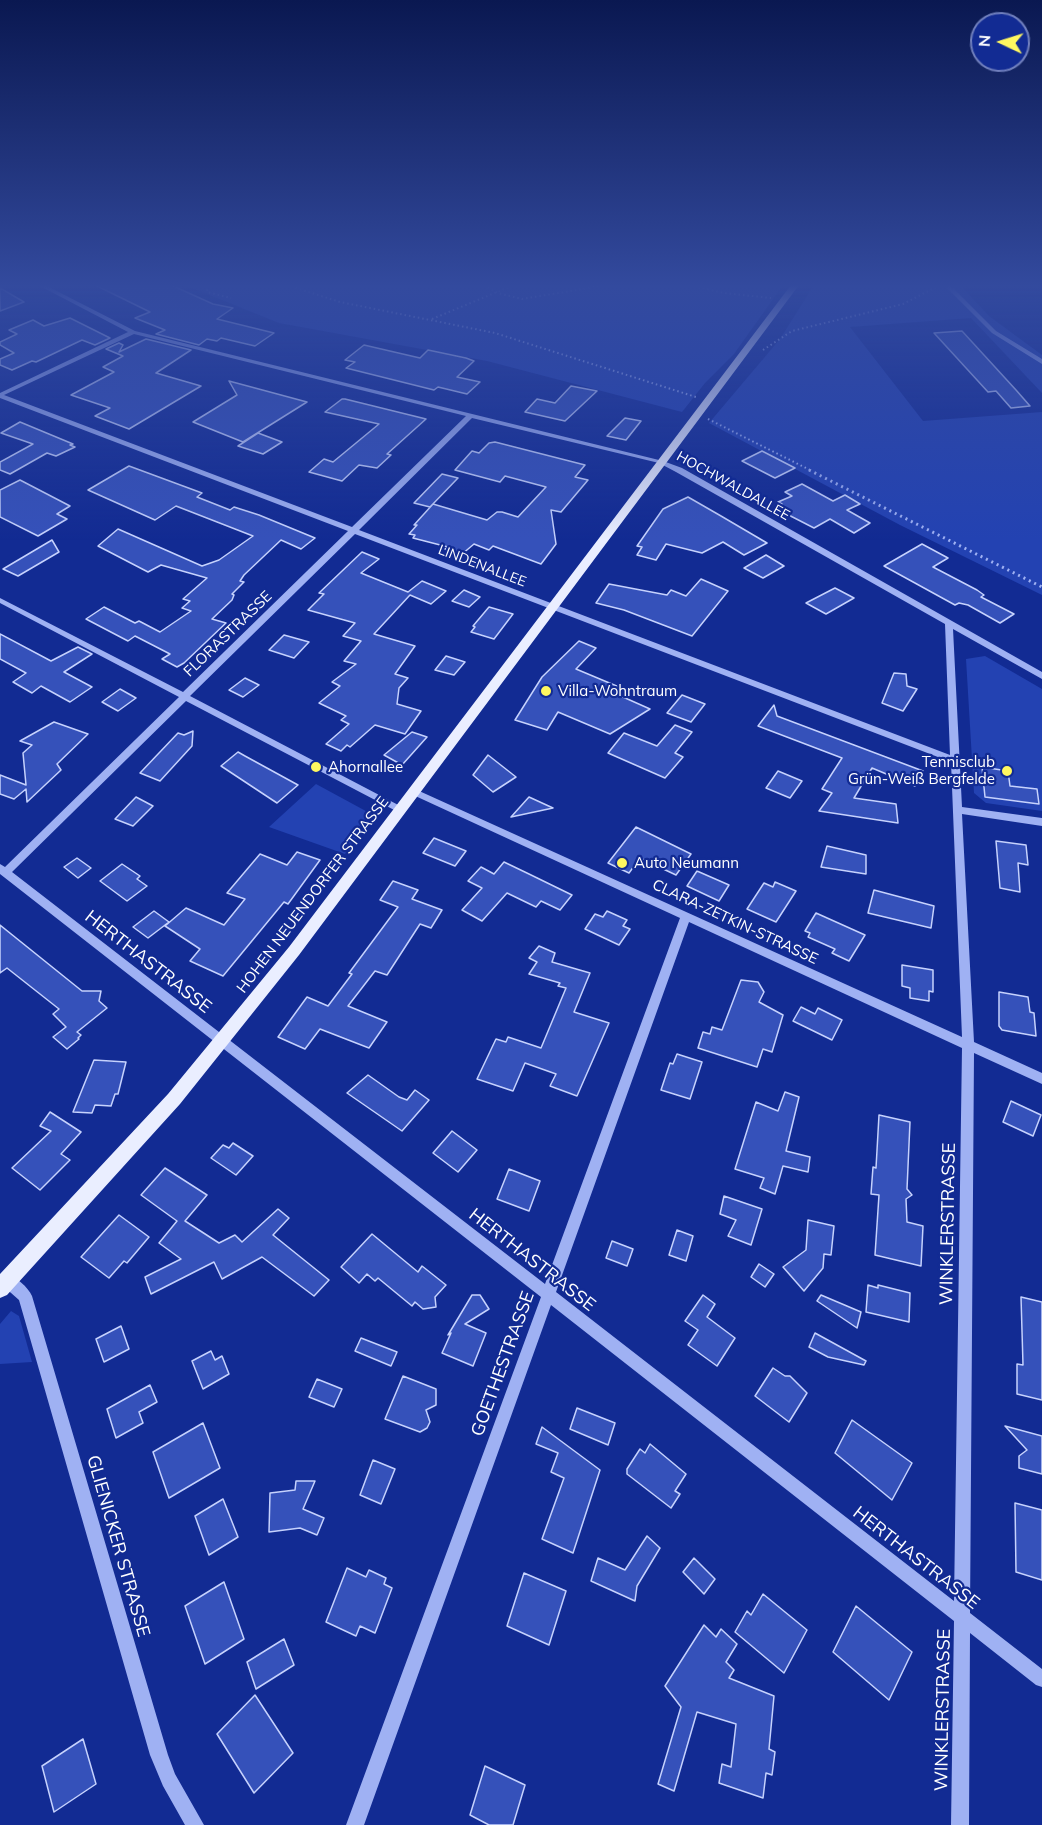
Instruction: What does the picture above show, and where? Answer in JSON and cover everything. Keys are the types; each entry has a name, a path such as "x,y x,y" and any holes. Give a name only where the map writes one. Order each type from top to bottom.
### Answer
{"main road":[{"name":"HOHEN NEUENDORFER STRASSE","path":"4,1284 145,1132 222,1042 401,810 729,370"}],"street":[{"path":"0,396 54,370"},
{"name":"HOCHWALDALLEE","path":"288,370 661,462 680,470 1042,676"},
{"name":"LINDENALLEE","path":"0,396 955,760"},
{"name":"FLORASTRASSE","path":"3,871 471,415"},
{"path":"0,600 401,810"},
{"name":"WINKLERSTRASSE","path":"949,623 968,1045 960,1825"},
{"name":"CLARA-ZETKIN-STRASSE","path":"414,792 1042,1079"},
{"path":"957,810 1042,822"},
{"name":"HERTHASTRASSE","path":"3,871 1042,1679"},
{"name":"GOETHESTRASSE","path":"354,1825 686,916"},
{"name":"GLIENICKER STRASSE","path":"4,1284 25,1296 159,1755 169,1780 195,1825"}],"path":[{"path":"610,370 673,389 705,402"},
{"path":"696,414 1042,586"}],"shaded area":[{"path":"522,370 718,370 682,412"},
{"path":"754,370 884,370 923,421 1042,412 1042,595 900,525 709,423"},
{"path":"1020,370 1042,370 1042,393"},
{"name":"Tennisclub Grün-Weiß Bergfelde","path":"985,656 1042,689 1042,811 986,803 974,793 966,659"},
{"path":"316,784 375,816 345,854 269,827"},
{"path":"11,1311 19,1316 32,1362 0,1364 0,1324"}],"building":[{"path":"110,370 160,370 156,373 201,386 129,429 95,416 110,408 71,395 114,372"},
{"path":"355,370 464,370 457,377 480,382 467,394 438,387 434,390"},
{"path":"968,370 998,370 1030,406 1011,408 996,391 988,392"},
{"path":"229,381 307,402 243,442 193,422 237,395"},
{"path":"571,386 597,391 565,421 525,412 537,399 555,403"},
{"path":"342,399 426,419 387,454 391,455 377,468 359,465 342,481 309,472 324,459 333,462 379,424 325,412"},
{"path":"625,418 641,421 626,440 607,436"},
{"path":"20,422 73,444 70,445 75,447 56,456 47,453 10,474 0,470 0,462 33,444 1,433"},
{"path":"258,433 282,442 263,454 238,446"},
{"path":"495,442 585,465 575,477 588,480 561,512 551,510 556,544 541,564 493,546 489,550 474,544 461,555 445,549 448,547 413,538 415,535 409,534 433,504 487,520 497,512 518,517 546,487 505,476 500,482 455,470 472,451 479,453 489,443"},
{"path":"762,451 795,468 775,478 742,461"},
{"path":"129,466 202,493 197,497 230,510 234,507 259,515 315,538 301,549 281,540 244,575 240,581 244,582 232,594 234,595 232,600 212,619 226,623 177,667 162,659 170,654 135,636 128,641 86,619 104,607 135,623 139,621 160,632 191,611 182,608 190,601 183,599 207,578 161,565 148,572 98,546 118,529 202,566 219,560 253,536 176,506 155,520 88,490"},
{"path":"442,474 458,478 430,507 414,503"},
{"path":"20,480 70,506 57,514 67,519 38,536 0,517 0,490"},
{"path":"802,484 833,501 845,495 860,504 847,510 870,523 854,533 830,519 814,528 775,508 782,504 778,502 792,496 785,492"},
{"path":"688,497 767,543 744,555 723,542 702,553 666,544 656,560 637,555 642,547 637,546 663,509"},
{"path":"52,540 59,552 18,576 3,569"},
{"path":"922,544 948,558 933,567 977,590 984,595 981,597 1014,614 1000,623 968,605 959,603 955,605 884,566"},
{"path":"362,552 379,559 361,573 408,592 422,581 446,591 431,604 410,595 374,634 415,646 395,674 408,678 399,688 397,704 421,711 405,734 375,725 350,747 347,745 341,751 326,744 349,724 341,720 346,716 319,703 340,686 332,682 356,664 344,661 361,641 343,636 355,623 308,610 324,594 319,593"},
{"path":"766,555 784,566 763,578 744,568"},
{"path":"701,579 728,591 692,636 624,610 596,603 609,584 667,595 671,590 686,596"},
{"path":"835,588 854,598 826,614 806,603"},
{"path":"464,590 480,597 469,607 452,601"},
{"path":"489,607 513,614 494,639 471,632 475,627 473,626"},
{"path":"0,634 51,661 78,647 92,654 64,672 92,687 70,702 41,686 32,693 13,682 26,673 0,659"},
{"path":"284,635 309,642 294,658 269,650"},
{"path":"579,641 596,648 576,669 619,687 614,693 650,709 610,734 558,712 547,730 515,720 542,677"},
{"path":"446,656 465,662 454,675 435,670"},
{"path":"894,673 906,674 907,686 917,689 903,711 882,703"},
{"path":"245,678 259,685 243,697 229,690"},
{"path":"120,689 136,698 118,711 102,702"},
{"path":"682,695 705,704 691,722 667,713"},
{"path":"774,705 777,716 923,771 915,786 872,768 854,798 896,804 898,823 819,811 832,793 822,789 842,758 758,726"},
{"path":"54,722 88,734 57,764 61,770 27,802 26,789 14,799 0,794 0,775 26,785 23,753 32,745 20,741"},
{"path":"675,725 692,732 675,753 683,757 665,778 608,753 624,733 657,746"},
{"path":"193,731 192,746 160,781 140,773 178,733 184,735"},
{"path":"412,732 427,737 402,765 384,755"},
{"path":"238,752 298,785 277,803 221,766"},
{"path":"488,755 516,777 493,792 473,775"},
{"path":"982,767 1008,771 1010,786 1037,789 1039,804 985,797"},
{"path":"778,771 802,781 790,798 766,788"},
{"path":"136,797 153,806 133,826 115,819"},
{"path":"529,797 553,808 511,817"},
{"path":"636,827 691,854 676,875 640,858 629,873 608,863"},
{"path":"434,838 466,851 455,866 423,853"},
{"path":"996,841 1026,845 1028,865 1018,863 1020,892 1000,888"},
{"path":"827,846 866,855 866,874 821,867"},
{"path":"297,852 320,860 288,904 284,902 223,976 190,961 200,949 165,926 186,908 224,925 245,899 227,893 260,854 287,865"},
{"path":"77,858 91,868 78,878 64,867"},
{"path":"504,862 572,895 560,910 541,901 536,907 507,893 482,921 462,910 482,888 468,881 481,867 494,874"},
{"path":"122,864 140,876 137,879 147,886 127,901 100,881"},
{"path":"697,871 729,885 719,901 687,886"},
{"path":"393,881 418,890 412,899 442,910 431,928 420,924 387,975 375,971 348,1006 387,1022 369,1048 320,1029 305,1049 278,1037 307,997 328,1006 352,974 349,973 398,907 380,900"},
{"path":"775,882 796,891 776,922 747,909 764,883 773,887"},
{"path":"874,890 934,906 931,928 868,913"},
{"path":"154,911 169,922 148,938 133,927"},
{"path":"607,911 627,920 623,926 630,929 619,945 585,929 595,914 603,917"},
{"path":"816,913 865,935 849,961 832,953 835,949 808,937 810,933 805,931"},
{"path":"0,925 82,991 101,991 99,1001 107,1008 77,1032 81,1035 79,1039 67,1049 53,1037 66,1027 53,1014 59,1009 7,968 0,973"},
{"path":"539,946 555,953 552,962 590,973 574,1012 609,1023 577,1096 550,1086 556,1074 525,1063 513,1091 477,1079 496,1039 506,1042 508,1037 541,1048 566,988 558,986 560,983 529,974 537,962 529,958"},
{"path":"902,965 933,970 933,992 929,991 929,1001 910,998 910,988 902,986"},
{"path":"741,980 758,982 764,992 759,1002 783,1015 772,1052 763,1049 757,1067 698,1048 703,1032 710,1034 712,1027 722,1030"},
{"path":"999,992 1028,997 1030,1012 1034,1013 1036,1036 1002,1030 999,1026"},
{"path":"801,1007 815,1014 818,1008 842,1020 832,1040 793,1021"},
{"path":"677,1054 702,1062 690,1099 661,1090 670,1063 673,1064"},
{"path":"94,1060 126,1062 118,1094 115,1094 111,1106 95,1105 92,1113 73,1112"},
{"path":"368,1075 399,1097 407,1100 415,1090 429,1100 402,1131 347,1093"},
{"path":"785,1092 799,1097 786,1151 810,1157 808,1172 783,1166 775,1194 760,1188 764,1178 735,1169 756,1102 778,1111"},
{"path":"1011,1101 1041,1115 1033,1136 1003,1122"},
{"path":"50,1112 81,1132 61,1154 70,1160 40,1190 12,1168 51,1131 40,1126"},
{"path":"879,1115 910,1122 907,1189 912,1195 906,1199 907,1222 923,1226 921,1266 875,1255 879,1195 871,1194 873,1167 876,1168"},
{"path":"452,1131 477,1150 458,1172 433,1153"},
{"path":"233,1143 253,1156 236,1175 211,1158 223,1145 229,1148"},
{"path":"165,1168 207,1195 185,1221 219,1243 235,1235 242,1242 278,1209 289,1218 273,1235 329,1280 314,1296 262,1257 222,1279 214,1262 151,1294 145,1277 181,1259 159,1243 177,1221 141,1195"},
{"path":"509,1169 540,1181 529,1211 497,1199"},
{"path":"724,1196 762,1209 751,1245 728,1236 736,1220 720,1214"},
{"path":"119,1215 149,1237 127,1263 124,1261 109,1278 81,1257"},
{"path":"808,1220 834,1226 831,1255 824,1254 823,1268 804,1291 783,1267 806,1250"},
{"path":"677,1230 693,1236 686,1261 669,1255"},
{"path":"372,1234 418,1272 422,1266 446,1285 435,1297 436,1307 423,1309 415,1302 412,1306 378,1278 375,1281 367,1274 359,1283 341,1267"},
{"path":"612,1241 633,1249 627,1266 606,1258"},
{"path":"759,1264 774,1274 765,1287 751,1277"},
{"path":"868,1285 878,1288 878,1285 910,1293 909,1322 866,1312"},
{"path":"472,1295 480,1295 489,1309 465,1324 486,1333 473,1366 442,1353 451,1333 448,1335"},
{"path":"703,1295 715,1304 707,1317 735,1338 717,1366 688,1345 698,1330 685,1321"},
{"path":"821,1295 861,1312 857,1328 817,1301"},
{"path":"1021,1297 1042,1302 1042,1400 1017,1394 1017,1364 1023,1365"},
{"path":"121,1326 129,1349 104,1362 96,1339"},
{"path":"815,1333 866,1361 864,1365 828,1357 809,1347"},
{"path":"361,1338 397,1352 391,1366 355,1351"},
{"path":"211,1351 215,1360 222,1356 229,1374 203,1389 192,1361"},
{"path":"773,1368 785,1376 790,1376 807,1393 789,1422 755,1396"},
{"path":"403,1376 436,1389 436,1405 426,1410 430,1422 427,1428 420,1432 385,1419"},
{"path":"317,1379 342,1389 334,1407 309,1397"},
{"path":"150,1385 157,1402 139,1412 143,1423 116,1438 107,1409"},
{"path":"577,1408 615,1423 608,1445 570,1429"},
{"path":"852,1420 912,1463 892,1500 835,1453"},
{"path":"203,1423 220,1468 169,1498 153,1452"},
{"path":"1005,1426 1042,1436 1042,1474 1019,1468 1019,1456 1027,1450"},
{"path":"542,1427 600,1470 573,1553 542,1539 564,1478 551,1472 558,1453 536,1444"},
{"path":"650,1444 686,1474 675,1491 680,1494 671,1508 627,1474 627,1469 640,1449 645,1453"},
{"path":"373,1460 395,1469 381,1504 360,1495"},
{"path":"296,1481 315,1481 303,1509 324,1518 317,1535 300,1528 269,1532 270,1493 295,1490"},
{"path":"223,1499 238,1537 209,1555 195,1516"},
{"path":"1015,1503 1042,1510 1042,1580 1016,1572"},
{"path":"647,1536 660,1548 637,1586 635,1601 591,1581 598,1558 625,1570"},
{"path":"694,1558 715,1579 704,1594 683,1572"},
{"path":"347,1568 366,1577 369,1570 386,1578 384,1584 392,1588 375,1633 360,1626 356,1636 326,1622"},
{"path":"524,1573 566,1591 549,1645 507,1626"},
{"path":"224,1582 244,1639 205,1664 185,1606"},
{"path":"763,1594 807,1630 784,1673 735,1632 747,1611 751,1615"},
{"path":"856,1606 912,1652 889,1700 833,1652"},
{"path":"704,1625 716,1637 721,1629 737,1644 726,1662 734,1670 729,1678 774,1696 769,1749 775,1752 772,1775 766,1773 763,1798 719,1783 722,1764 731,1767 736,1724 697,1712 674,1791 658,1784 681,1707 665,1686"},
{"path":"284,1639 294,1665 256,1689 247,1662"},
{"path":"255,1695 293,1753 254,1793 217,1734"},
{"path":"83,1739 96,1784 54,1812 42,1766"},
{"path":"485,1766 525,1785 513,1825 489,1825 470,1815"}],"place":[{"name":"Villa-Wohntraum","path":"546,691"},
{"name":"Ahornallee","path":"316,767"},
{"name":"Tennisclub Grün-Weiß Bergfelde","path":"1007,771"},
{"name":"Auto Neumann","path":"622,863"}]}
